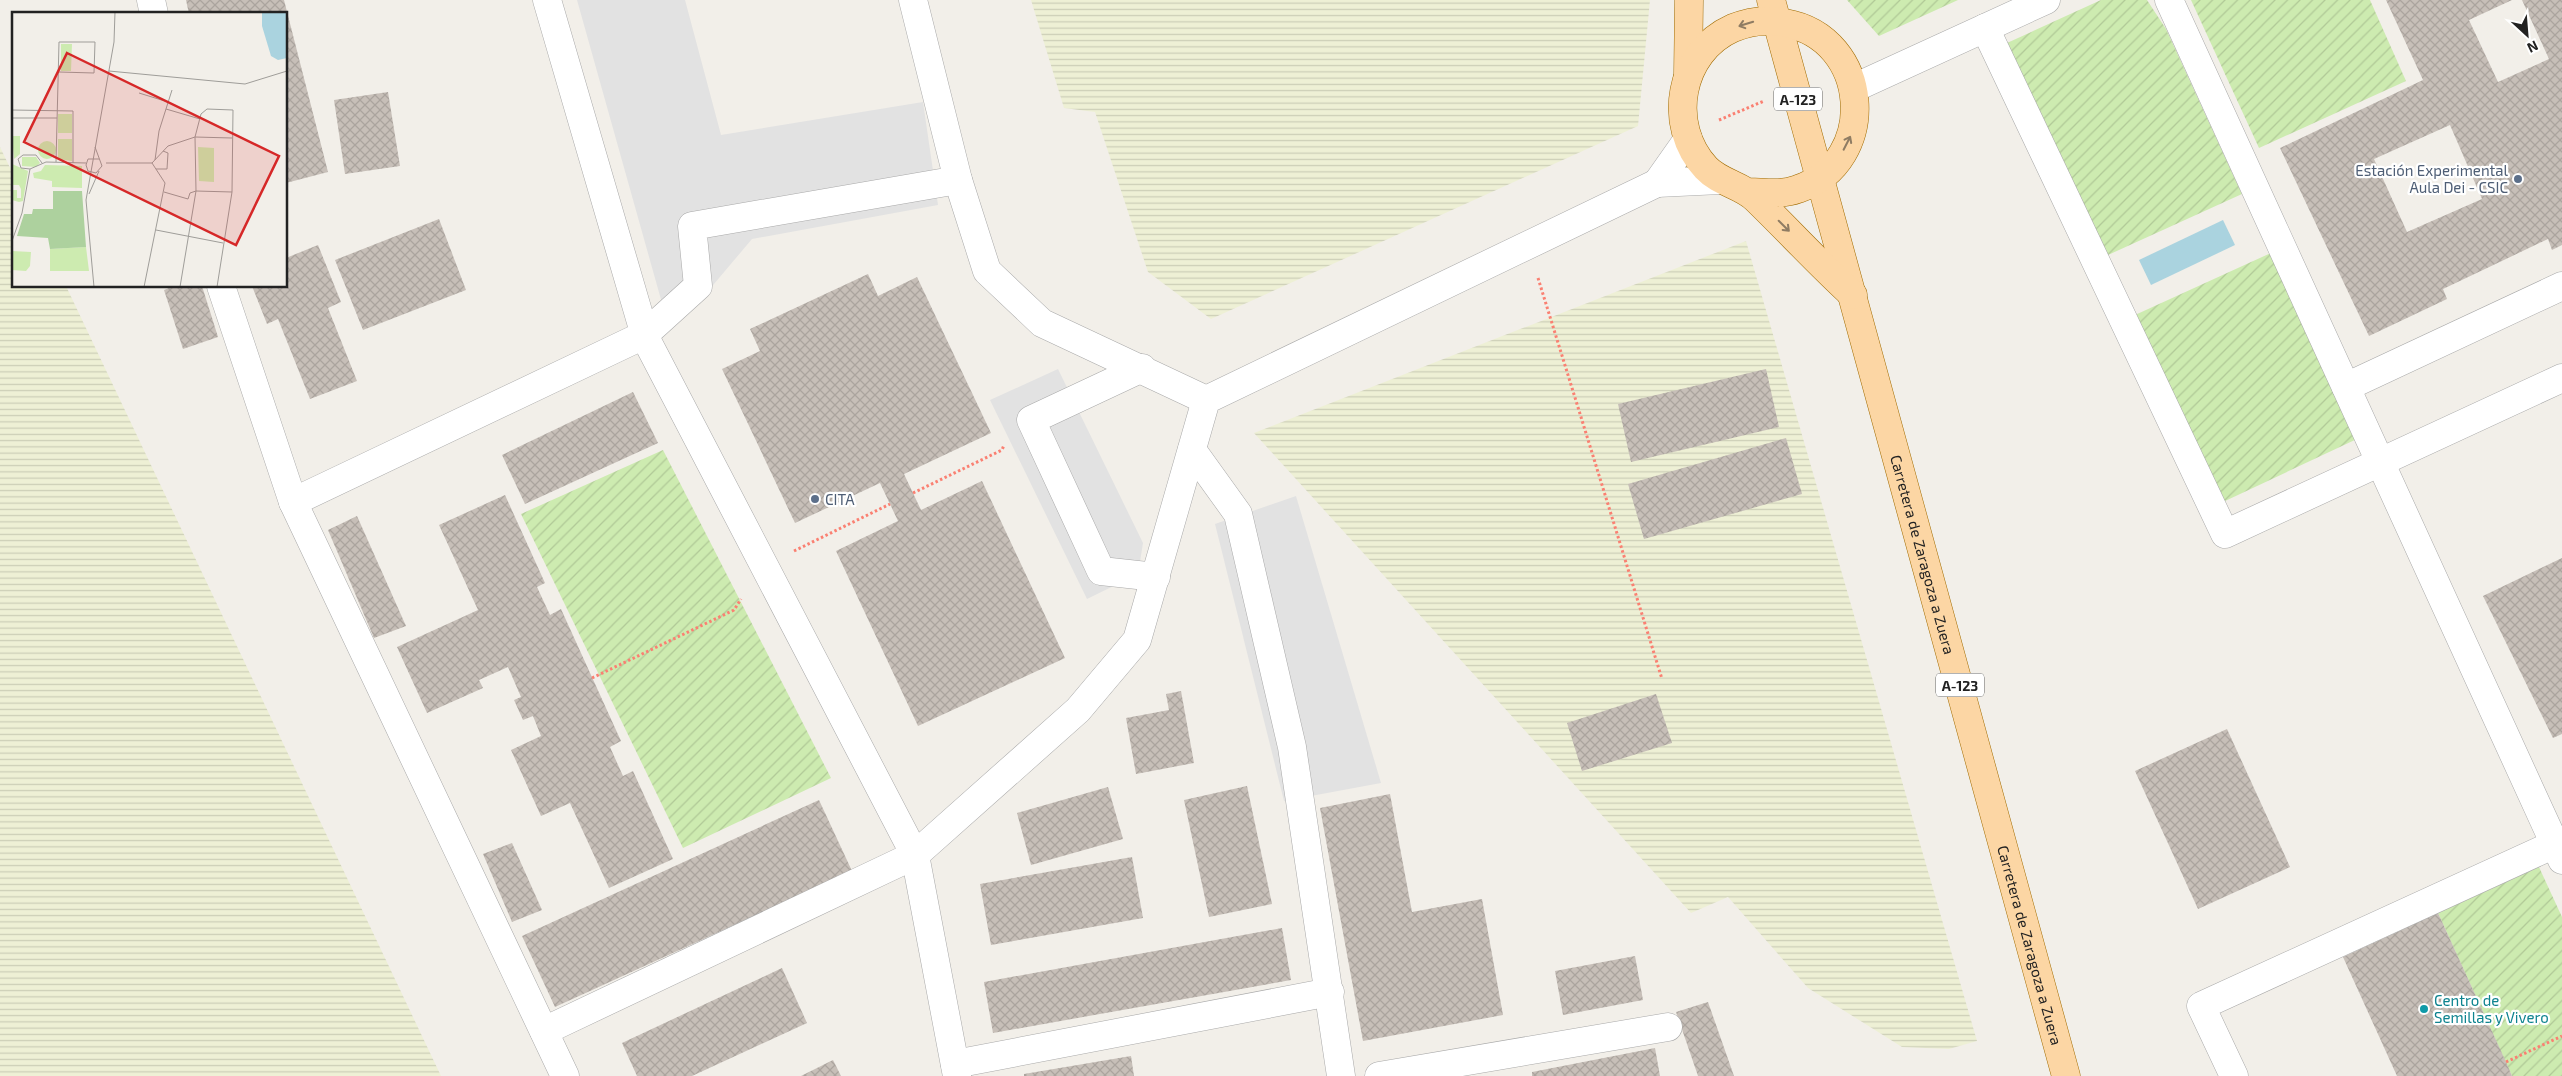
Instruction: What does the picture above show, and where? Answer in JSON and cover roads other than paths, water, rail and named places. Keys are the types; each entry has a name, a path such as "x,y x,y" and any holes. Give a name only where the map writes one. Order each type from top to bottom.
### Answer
{"main road":[{"path":"1688,75 1699,55 1714,40 1727,32 1754,22 1774,10 1794,24 1811,31 1825,41 1847,69 1854,88 1856,113 1850,138 1838,160 1819,178 1798,189 1774,194 1749,192 1720,180 1701,162 1688,139 1682,113 1683,94 1688,75 1689,0"},
{"name":"A-123","path":"1774,10 1819,178"},
{"name":"Carretera de Zaragoza a Zuera","path":"1819,178 1853,295 2066,1076"},
{"path":"1749,192 1853,295"}],"lane":[{"path":"547,0 644,335 915,855 956,1070 1330,992"},
{"path":"913,0 958,180 987,271 1042,323 1142,368 1206,400"},
{"path":"1854,88 2046,0"},
{"path":"2169,0 2558,852 2202,1006 2234,1076"},
{"path":"1985,28 2225,534 2562,378"},
{"path":"1657,183 1688,139"},
{"path":"293,502 644,335 698,286 692,226 958,180"},
{"path":"544,1032 915,855 1078,710 1137,640 1206,400 1657,183 1720,180"},
{"path":"2346,387 2562,286"},
{"path":"222,288 293,502 565,1076"},
{"path":"1142,368 1031,420 1101,571 1156,577"},
{"path":"1192,450 1238,514 1292,746 1341,1076"},
{"path":"1379,1076 1668,1027"}],"water":[{"path":"2223,220 2235,245 2151,285 2139,260"}],"place":[{"name":"Estación Experimental Aula Dei - CSIC","path":"2518,179"},
{"name":"CITA","path":"815,499"},
{"name":"Centro de Semillas y Vivero","path":"2424,1009"}]}
